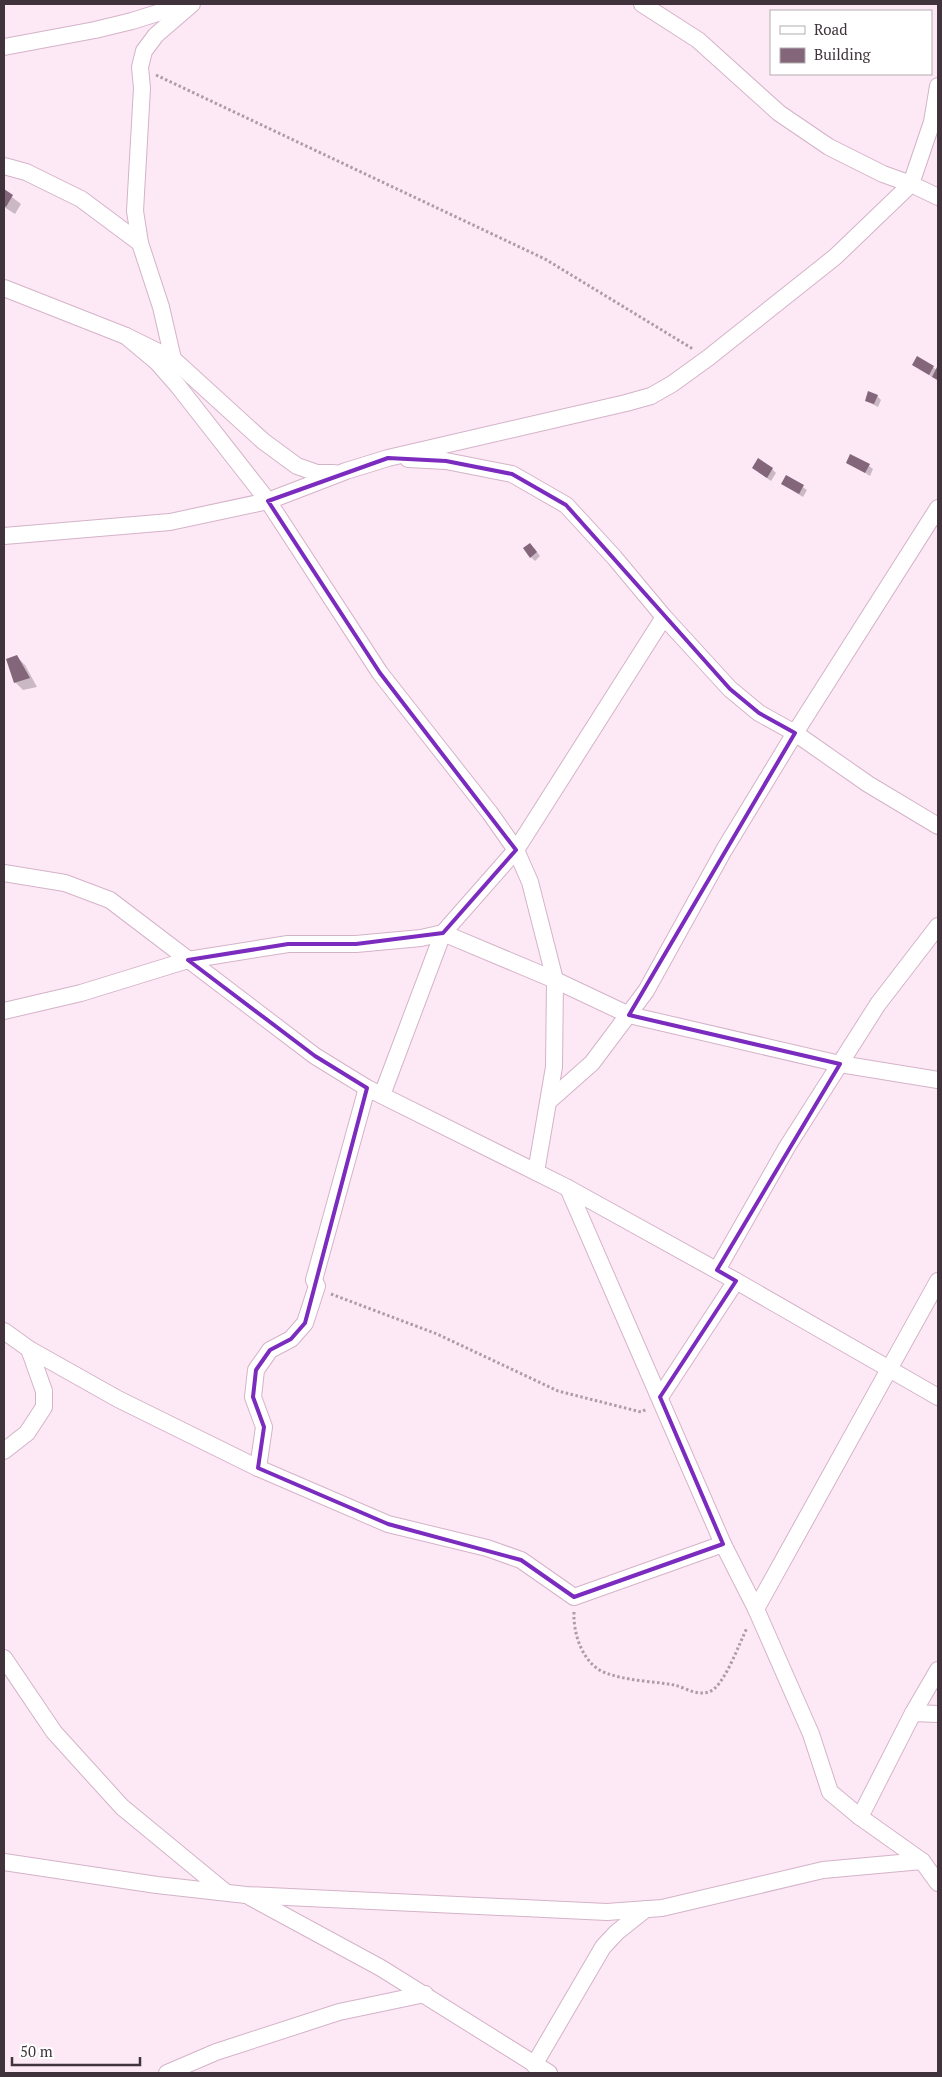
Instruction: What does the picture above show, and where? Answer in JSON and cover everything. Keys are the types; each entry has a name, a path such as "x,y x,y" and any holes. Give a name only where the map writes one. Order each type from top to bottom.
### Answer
{"street":[{"path":"4,47 132,21 190,4"},
{"path":"173,359 161,307 140,243 135,211 142,88 140,67 144,51 156,35 190,4"},
{"path":"645,4 698,40 779,113 829,148 883,174 911,184 938,197"},
{"path":"4,536 170,522 268,501 346,471 388,458 651,396 672,384 708,358 835,257 877,219 911,184 932,122 938,86"},
{"path":"4,166 26,172 81,200 140,243"},
{"path":"4,288 126,336 173,359 263,441 296,466 326,474 346,471"},
{"path":"126,336 157,362 178,386 268,501 380,673 490,813 516,850 530,882 554,980 554,1067 536,1172"},
{"path":"388,458 446,461 512,474 566,505 730,689 759,713 796,733 868,784 938,826"},
{"path":"549,1101 592,1064 646,991 724,850 938,508"},
{"path":"258,1468 264,1427 253,1397 256,1370 270,1350 291,1339 304,1323 316,1286 314,1280 374,1092 443,933 516,850 664,617"},
{"path":"4,873 65,883 110,900 315,1056 374,1092 568,1188 717,1270 938,1396"},
{"path":"717,1270 787,1147 878,1004 938,926"},
{"path":"4,1011 81,993 188,960 288,944 356,944 420,938 443,933 554,980 629,1015 840,1064 938,1080"},
{"path":"568,1188 723,1544 756,1609 811,1734 830,1792 833,1797 922,1861 938,1883"},
{"path":"660,1397 736,1281"},
{"path":"756,1609 938,1281"},
{"path":"4,1331 29,1349 118,1399 258,1468 388,1524 487,1548 521,1560 574,1596 723,1544"},
{"path":"4,1451 27,1433 44,1407 44,1390 29,1349"},
{"path":"4,1658 54,1732 122,1807 224,1891"},
{"path":"860,1817 913,1713 938,1670"},
{"path":"913,1713 938,1714"},
{"path":"4,1862 157,1885 224,1891 246,1895 607,1912 662,1908 823,1870 922,1861"},
{"path":"246,1895 425,1994 549,2073"},
{"path":"534,2065 603,1947 617,1932 646,1909"},
{"path":"166,2073 216,2052 338,2012 425,1994"}],"path":[{"path":"140,67 545,259 708,358"},
{"path":"316,1286 321,1291 437,1334 558,1391 640,1412 649,1408 660,1397"},
{"path":"574,1596 574,1625 583,1654 596,1667 605,1673 676,1686 697,1694 713,1690 722,1678 756,1609"}],"highlighted area":[{"path":"388,458 446,461 512,474 566,505 730,689 759,713 795,733 629,1015 840,1064 717,1270 736,1281 660,1397 723,1544 574,1597 521,1560 388,1524 258,1468 264,1427 253,1397 256,1370 270,1350 291,1339 305,1323 367,1088 315,1056 188,960 288,944 356,944 443,933 516,850 380,673 268,501"}],"building":[{"path":"4,189 13,195 6,207 4,205"},
{"path":"917,356 934,366 929,375 912,365"},
{"path":"938,365 938,380 932,377"},
{"path":"868,391 878,395 874,404 865,401"},
{"path":"850,454 870,464 865,473 846,463"},
{"path":"758,458 773,468 767,478 752,468"},
{"path":"786,475 804,485 799,494 781,484"},
{"path":"530,543 537,552 530,558 523,548"},
{"path":"17,655 30,678 14,683 6,659"}]}
